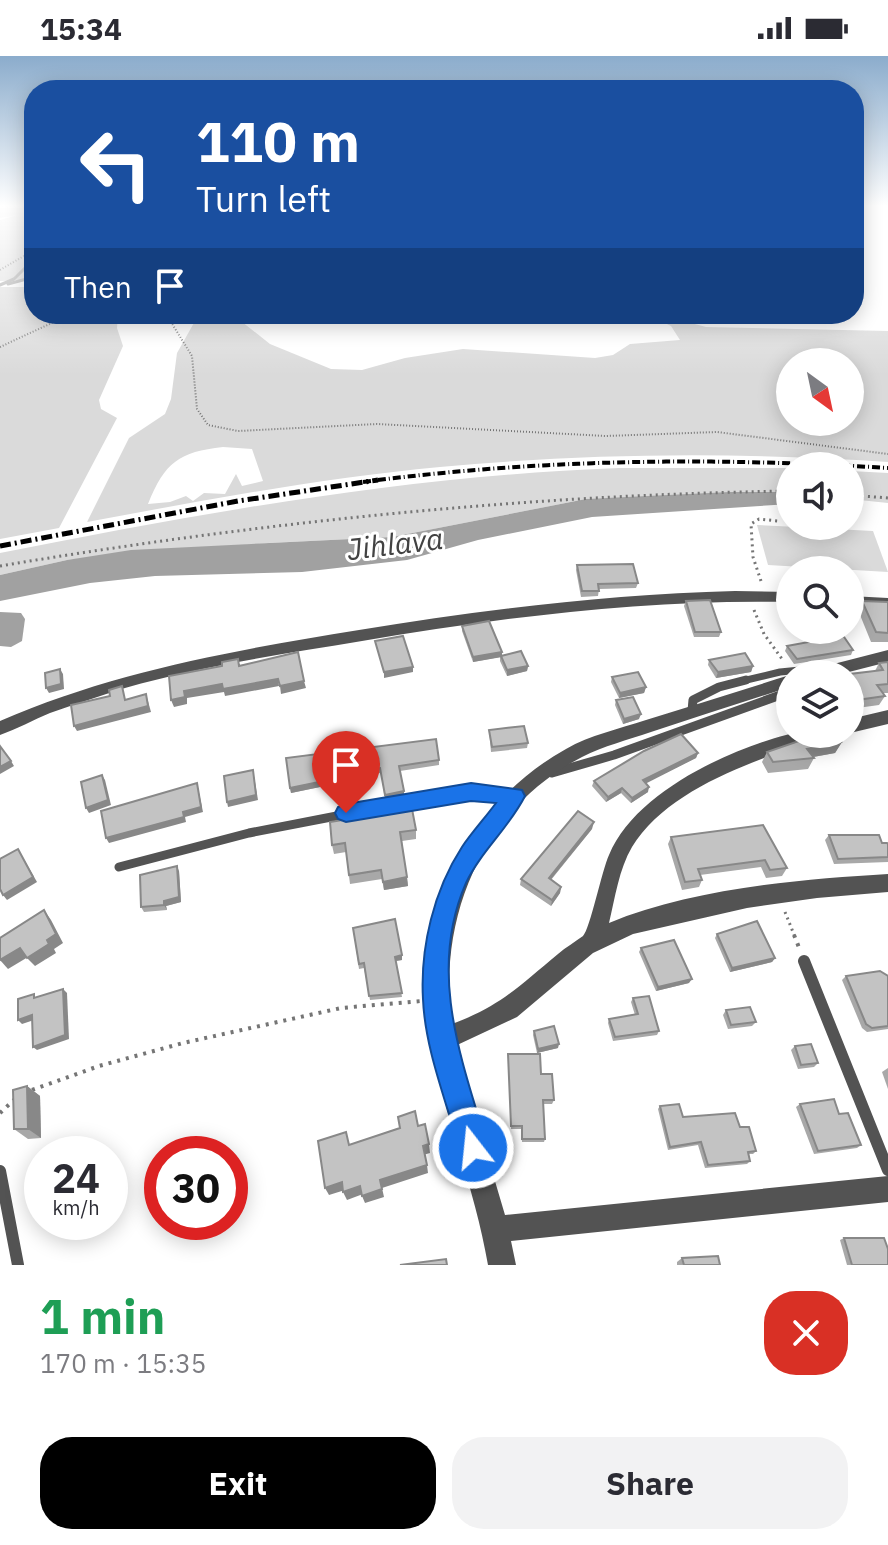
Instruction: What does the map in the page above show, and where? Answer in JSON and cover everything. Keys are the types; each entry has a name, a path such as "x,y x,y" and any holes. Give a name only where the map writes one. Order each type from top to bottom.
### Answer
{"street":[{"path":"0,728 101,688 221,658 542,607 776,596"},
{"path":"864,602 888,603"},
{"path":"864,662 888,656"},
{"path":"502,1265 497,1229 442,1039 435,999 437,953 448,901 471,853 514,796 572,754 776,683"},
{"path":"864,723 888,717"},
{"path":"594,940 626,840 643,820 684,789 723,767 751,753 776,745"},
{"path":"442,1039 489,1022 527,996 594,940 659,916 777,892 888,883"},
{"path":"497,1229 888,1189"}],"lane":[{"path":"539,776 594,763 776,697"},
{"path":"119,867 346,813 471,792 514,796"},
{"path":"804,961 888,1170"},
{"path":"0,1171 18,1265"}],"path":[{"path":"0,347 49,324"},
{"path":"172,324 192,356 197,409 208,425 238,431 377,424 606,436 717,432 888,454"},
{"path":"0,566 252,526 384,513 588,494 776,491"},
{"path":"864,496 888,498"},
{"path":"766,596 753,557 751,524 759,519 776,521"},
{"path":"748,596 779,660"},
{"path":"777,892 804,961"},
{"path":"0,1113 19,1095 99,1066 183,1043 341,1008 435,999"}],"shaded area":[{"path":"0,262 24,262 24,280 0,281"},
{"path":"0,287 24,287 24,324 117,324 123,346 99,400 101,409 117,418 59,528 0,539"},
{"path":"193,324 245,324 270,344 331,369 362,370 405,358 463,349 595,358 613,355 630,344 680,340 667,324 888,331 888,462 864,461 864,452 776,452 776,457 664,456 496,462 308,483 87,522 129,438 165,414 171,399 177,353","holes":["208,449 252,449 263,481 242,486 236,474 225,494 204,493 193,501 186,496 170,502 148,504 161,478 175,462"]},
{"path":"619,468 776,468 776,492 586,499 392,537 268,543 67,560 0,575 0,553 308,498 540,472"},
{"path":"864,472 888,473 888,503 864,500"},
{"path":"757,525 776,526 776,540 864,540 864,531 873,531 888,572 864,571 864,556 776,556 776,565 768,565"}],"water":[{"name":"Jihlava","path":"776,492 776,505 592,517 478,540 407,560 302,572 155,576 90,583 0,601 0,575 67,560 131,550 392,537 586,499"},
{"path":"0,612 21,613 25,619 22,641 11,647 0,646"}],"building":[{"path":"633,564 638,583 598,584 599,591 582,591 577,565"},
{"path":"710,600 721,632 695,632 686,601"},
{"path":"864,601 888,602 888,633 876,632"},
{"path":"489,621 502,652 473,657 462,626"},
{"path":"403,636 413,667 384,672 375,641"},
{"path":"849,644 853,650 797,659 787,646"},
{"path":"521,651 528,666 507,670 501,656"},
{"path":"298,652 304,681 280,686 278,679 223,689 222,684 184,691 185,697 171,700 169,676 222,666 222,662 238,659 239,666"},
{"path":"745,653 753,666 718,672 709,660"},
{"path":"888,662 888,684 877,685 885,696 864,699 864,672 883,670 879,663"},
{"path":"60,669 61,684 46,688 45,673"},
{"path":"638,672 646,687 620,693 612,677"},
{"path":"122,686 125,700 146,694 148,706 74,726 71,705 110,696 109,690"},
{"path":"633,697 641,714 624,719 616,700"},
{"path":"524,726 528,743 492,747 489,730"},
{"path":"681,734 698,753 643,780 649,787 632,798 622,788 608,797 594,781 644,751"},
{"path":"436,739 439,760 399,766 404,791 385,795 380,768 318,773 319,782 290,788 286,758"},
{"path":"0,746 11,761 0,767"},
{"path":"779,748 812,748 807,749 814,758 773,762 767,752"},
{"path":"253,770 256,795 227,802 224,776"},
{"path":"102,775 108,800 86,808 81,782"},
{"path":"197,783 201,807 183,812 184,817 106,838 101,811"},
{"path":"406,802 408,810 412,809 416,830 400,832 407,877 383,882 381,870 349,875 345,843 332,845 330,822 374,815 373,808"},
{"path":"578,811 594,822 549,878 561,887 552,900 521,879"},
{"path":"763,825 787,868 770,870 765,860 698,869 702,880 685,882 671,837"},
{"path":"829,835 879,835 882,843 888,844 888,857 838,859"},
{"path":"18,849 33,877 3,895 0,889 0,859"},
{"path":"177,866 179,897 164,901 164,905 141,907 140,875"},
{"path":"44,910 56,934 47,940 49,944 27,958 20,948 0,960 0,938"},
{"path":"395,919 402,955 395,957 402,993 369,996 364,963 359,964 353,928"},
{"path":"757,921 775,958 732,968 717,934"},
{"path":"674,940 692,979 658,987 641,948"},
{"path":"880,971 888,976 888,1026 872,1028 866,1024 846,976"},
{"path":"63,989 65,1035 33,1047 32,1015 18,1020 18,999 34,994 34,998"},
{"path":"649,996 659,1031 615,1037 609,1019 638,1014 633,998"},
{"path":"750,1007 756,1022 731,1025 726,1010"},
{"path":"554,1026 559,1044 538,1049 534,1031"},
{"path":"811,1044 818,1063 801,1065 795,1046"},
{"path":"508,1054 540,1054 541,1074 552,1074 554,1100 543,1100 545,1139 522,1139 522,1126 511,1126"},
{"path":"27,1086 28,1129 14,1129 13,1090"},
{"path":"834,1099 839,1114 848,1113 861,1145 818,1151 800,1104"},
{"path":"679,1104 683,1117 735,1113 740,1127 749,1127 756,1151 748,1152 750,1161 708,1165 701,1142 670,1147 660,1106"},
{"path":"415,1111 418,1126 425,1124 429,1144 423,1146 427,1165 380,1180 382,1189 362,1196 360,1186 343,1192 342,1182 325,1188 318,1141 346,1132 349,1145 400,1128 398,1117"},
{"path":"844,1238 884,1238 888,1265 852,1265"},
{"path":"718,1256 720,1265 684,1265 682,1258"},
{"path":"446,1259 447,1265 400,1265"}],"waterway":[{"path":"0,285 14,279 24,269"},
{"path":"8,284 24,280"}],"railway":[{"path":"372,481 494,469 625,462 757,462 888,468"},
{"path":"372,481 378,480"},
{"path":"0,546 238,501 372,481"},
{"path":"363,482 372,481"}],"route":[{"path":"346,813 471,792 514,796 471,853 457,879 448,901 437,953 435,999 442,1039 473,1148"}]}
